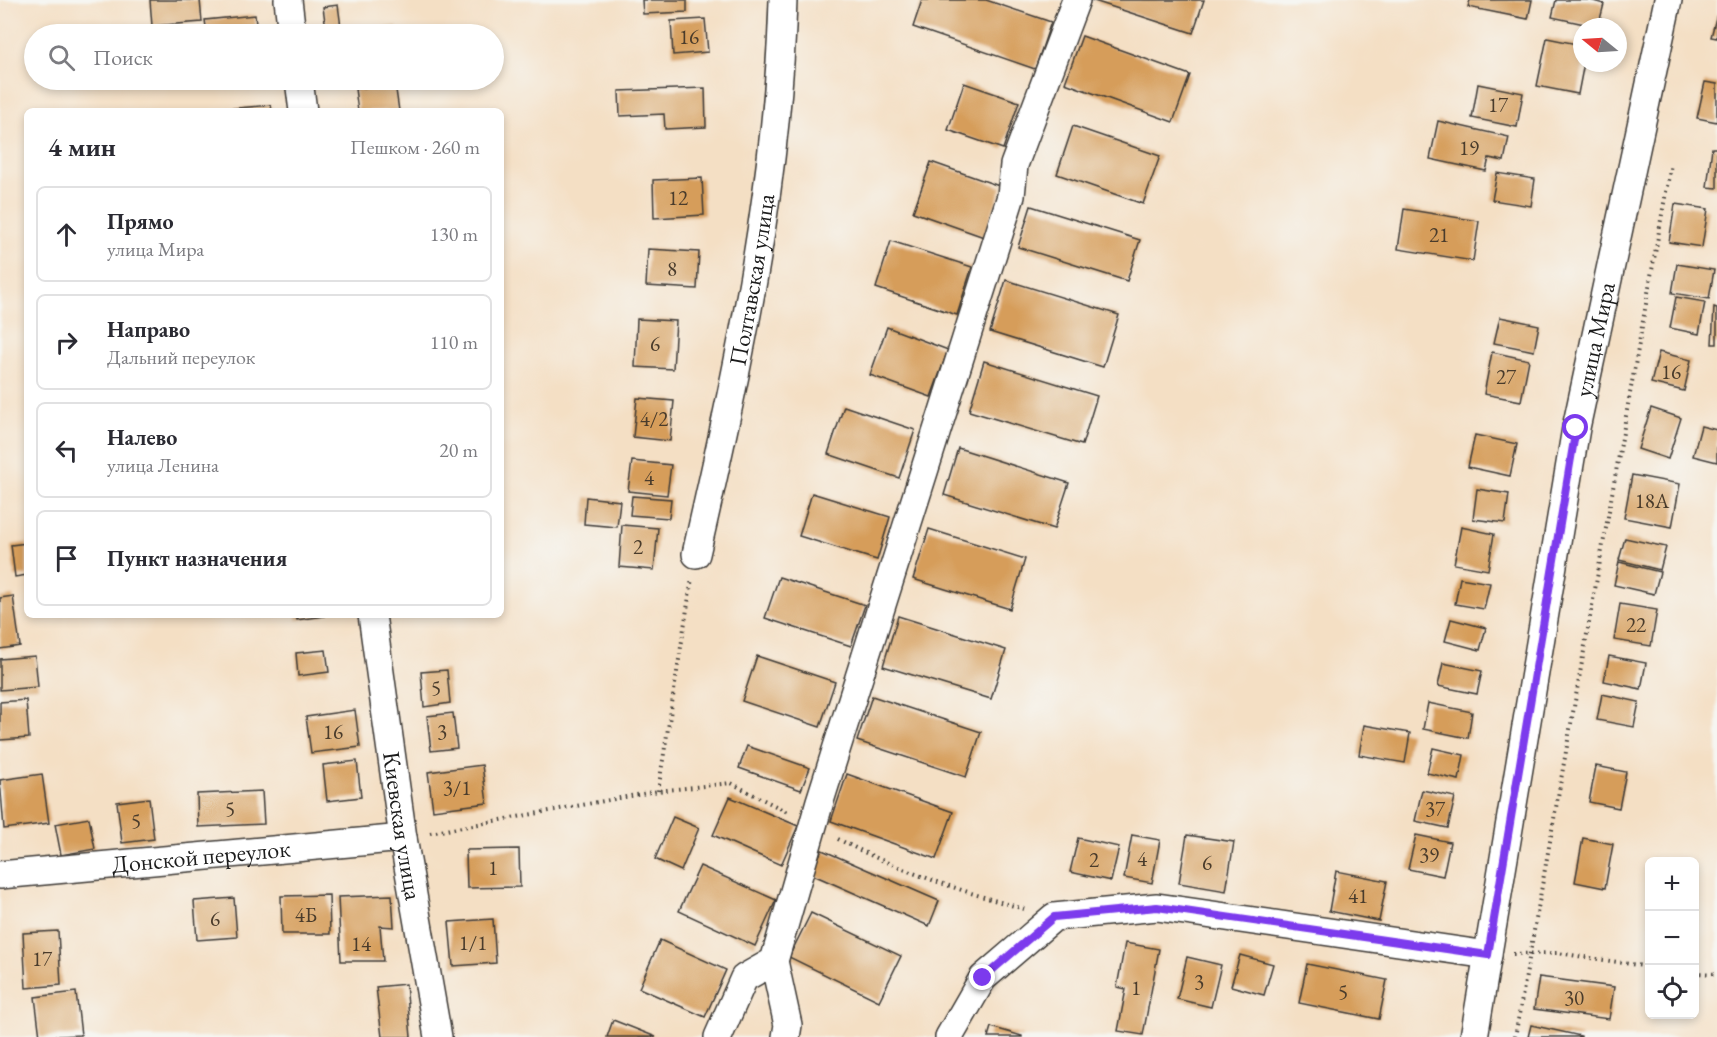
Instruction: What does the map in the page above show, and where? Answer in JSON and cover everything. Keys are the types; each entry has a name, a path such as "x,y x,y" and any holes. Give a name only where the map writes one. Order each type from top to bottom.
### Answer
{"street":[{"path":"288,0 291,24"},
{"name":"Полтавская улица","path":"696,554 733,394 763,218 781,80 783,0"},
{"path":"786,1037 788,1025 774,961 820,801 1011,196 1014,165 1076,0"},
{"name":"улица Мира","path":"1474,1037 1576,428 1668,0"},
{"path":"300,90 303,108"},
{"name":"Киевская улица","path":"372,618 403,838 438,1037"},
{"name":"Донской переулок","path":"0,874 403,838"},
{"path":"949,1037 983,978 1054,917 1157,907 1488,955"},
{"path":"718,1037 744,978 774,961"}],"path":[{"path":"1515,1037 1671,164"},
{"path":"658,791 696,554"},
{"path":"403,838 658,791 731,783"},
{"path":"875,859 936,883 1054,917"},
{"path":"1488,955 1558,953 1645,966"},
{"path":"1699,973 1717,974"}],"building":[{"path":"150,0 200,0 202,22 152,24"},
{"path":"642,0 687,0 687,12 643,14"},
{"path":"922,0 986,0 1051,22 1035,69 913,27"},
{"path":"1091,0 1204,0 1193,33"},
{"path":"1470,0 1532,0 1528,19 1468,7"},
{"path":"1556,0 1590,0 1604,4 1600,18 1573,18 1573,22 1552,17"},
{"path":"338,5 341,24 325,24 323,7"},
{"path":"1717,14 1717,38 1711,37"},
{"path":"255,15 256,24 206,24 205,20"},
{"path":"705,19 708,52 673,55 671,21"},
{"path":"1082,36 1190,75 1173,122 1065,83"},
{"path":"1547,38 1573,43 1573,72 1582,72 1578,94 1537,86"},
{"path":"1705,82 1717,84 1717,122 1697,118"},
{"path":"964,83 1019,102 1003,149 948,130"},
{"path":"1478,84 1523,93 1517,127 1472,118"},
{"path":"705,88 706,127 665,129 664,114 620,116 619,91"},
{"path":"355,90 396,90 399,108 358,108"},
{"path":"271,105 272,108 238,108"},
{"path":"1438,121 1509,137 1504,161 1489,158 1486,171 1430,159"},
{"path":"1073,126 1160,156 1143,204 1057,174"},
{"path":"1712,148 1717,148 1717,188 1707,187"},
{"path":"931,162 1002,187 984,237 913,212"},
{"path":"1497,173 1535,179 1531,206 1492,200"},
{"path":"702,178 704,215 654,218 653,180"},
{"path":"1675,204 1708,209 1702,247 1669,242"},
{"path":"1031,206 1140,240 1127,281 1018,247"},
{"path":"1404,209 1479,221 1473,261 1398,249"},
{"path":"891,241 972,267 957,315 876,288"},
{"path":"648,249 699,252 697,289 646,286"},
{"path":"1677,264 1714,270 1709,299 1672,293"},
{"path":"1006,280 1119,315 1103,367 990,332"},
{"path":"1676,297 1705,302 1699,334 1670,328"},
{"path":"1714,307 1717,308 1717,344 1712,344"},
{"path":"1500,317 1539,325 1534,351 1494,343"},
{"path":"637,319 676,321 673,369 635,367"},
{"path":"887,327 948,350 931,397 870,375"},
{"path":"1492,352 1529,360 1521,401 1484,394"},
{"path":"1659,352 1691,360 1684,391 1651,383"},
{"path":"984,361 1097,396 1082,445 969,411"},
{"path":"637,398 674,401 670,441 633,437"},
{"path":"844,406 915,430 899,478 828,454"},
{"path":"1651,408 1681,418 1668,459 1638,449"},
{"path":"1701,426 1717,430 1717,462 1693,456"},
{"path":"1475,435 1517,444 1510,476 1468,467"},
{"path":"958,448 1069,483 1054,529 944,495"},
{"path":"632,461 671,465 667,495 628,491"},
{"path":"1632,475 1680,484 1672,527 1624,518"},
{"path":"1477,489 1509,494 1505,523 1473,519"},
{"path":"812,493 890,517 877,560 799,536"},
{"path":"632,496 671,499 669,518 630,515"},
{"path":"586,497 620,501 617,527 584,524"},
{"path":"622,525 658,528 654,570 619,567"},
{"path":"1461,527 1494,534 1488,570 1454,564"},
{"path":"929,529 1025,559 1010,609 913,579"},
{"path":"1625,538 1666,547 1660,570 1619,560"},
{"path":"24,543 24,576 15,577 11,545"},
{"path":"1619,562 1660,572 1654,594 1614,585"},
{"path":"779,577 865,605 851,646 765,618"},
{"path":"1460,578 1490,583 1484,609 1455,604"},
{"path":"13,596 20,646 0,649 0,598"},
{"path":"1620,604 1657,610 1651,646 1614,640"},
{"path":"898,616 1006,650 991,699 883,666"},
{"path":"1451,619 1486,628 1480,650 1445,641"},
{"path":"326,650 329,672 298,676 296,653"},
{"path":"35,656 38,687 0,690 0,659"},
{"path":"757,656 835,682 820,727 742,701"},
{"path":"1609,656 1646,663 1641,689 1604,681"},
{"path":"1443,663 1482,671 1477,694 1438,686"},
{"path":"447,670 450,703 424,707 421,672"},
{"path":"1602,694 1639,702 1634,727 1597,720"},
{"path":"872,696 981,732 966,777 857,741"},
{"path":"26,700 29,738 0,740 0,702"},
{"path":"1428,703 1472,712 1468,738 1423,729"},
{"path":"355,710 360,747 311,753 306,717"},
{"path":"453,713 457,748 431,751 427,716"},
{"path":"1364,725 1410,733 1405,763 1359,755"},
{"path":"747,746 810,768 801,790 739,768"},
{"path":"1433,748 1464,755 1459,780 1427,773"},
{"path":"357,761 361,797 327,801 323,765"},
{"path":"482,765 487,803 433,810 428,772"},
{"path":"1596,766 1626,772 1619,808 1589,802"},
{"path":"42,774 49,823 4,829 0,780"},
{"path":"847,774 953,812 936,859 831,821"},
{"path":"1422,790 1455,797 1448,828 1415,821"},
{"path":"262,791 264,824 198,827 197,794"},
{"path":"730,797 798,826 781,865 713,835"},
{"path":"149,798 154,839 122,843 117,802"},
{"path":"673,817 699,828 681,871 655,859"},
{"path":"89,818 95,849 61,855 55,824"},
{"path":"1132,835 1160,840 1152,883 1124,878"},
{"path":"1187,835 1234,842 1226,891 1179,883"},
{"path":"1416,835 1450,842 1443,876 1408,869"},
{"path":"1078,838 1119,847 1111,881 1070,872"},
{"path":"1583,838 1613,844 1605,888 1575,882"},
{"path":"519,849 520,887 467,888 466,850"},
{"path":"822,850 939,901 929,926 811,874"},
{"path":"700,866 776,900 755,946 679,911"},
{"path":"1336,871 1387,881 1379,921 1329,911"},
{"path":"329,895 330,934 282,934 281,896"},
{"path":"392,895 394,927 380,926 383,961 341,961 338,897"},
{"path":"234,898 237,937 197,940 194,901"},
{"path":"811,913 901,956 879,1001 789,957"},
{"path":"493,919 496,963 453,966 449,922"},
{"path":"58,931 61,985 26,988 23,933"},
{"path":"660,940 726,970 705,1017 639,988"},
{"path":"1125,943 1159,949 1143,1035 1118,1031 1126,989 1117,987"},
{"path":"1240,955 1273,964 1264,995 1231,986"},
{"path":"1187,957 1221,965 1211,1007 1177,999"},
{"path":"1307,964 1387,980 1379,1019 1299,1003"},
{"path":"1539,977 1614,987 1609,1019 1534,1009"},
{"path":"406,984 411,1037 382,1037 376,987"},
{"path":"76,992 81,1035 40,1037 35,997"},
{"path":"613,1020 656,1037 607,1037"},
{"path":"1531,1025 1581,1036 1581,1037 1528,1037"},
{"path":"991,1027 1022,1036 1022,1037 988,1037"}],"route":[{"path":"983,978 1054,917 1157,907 1488,955 1576,428"}]}
